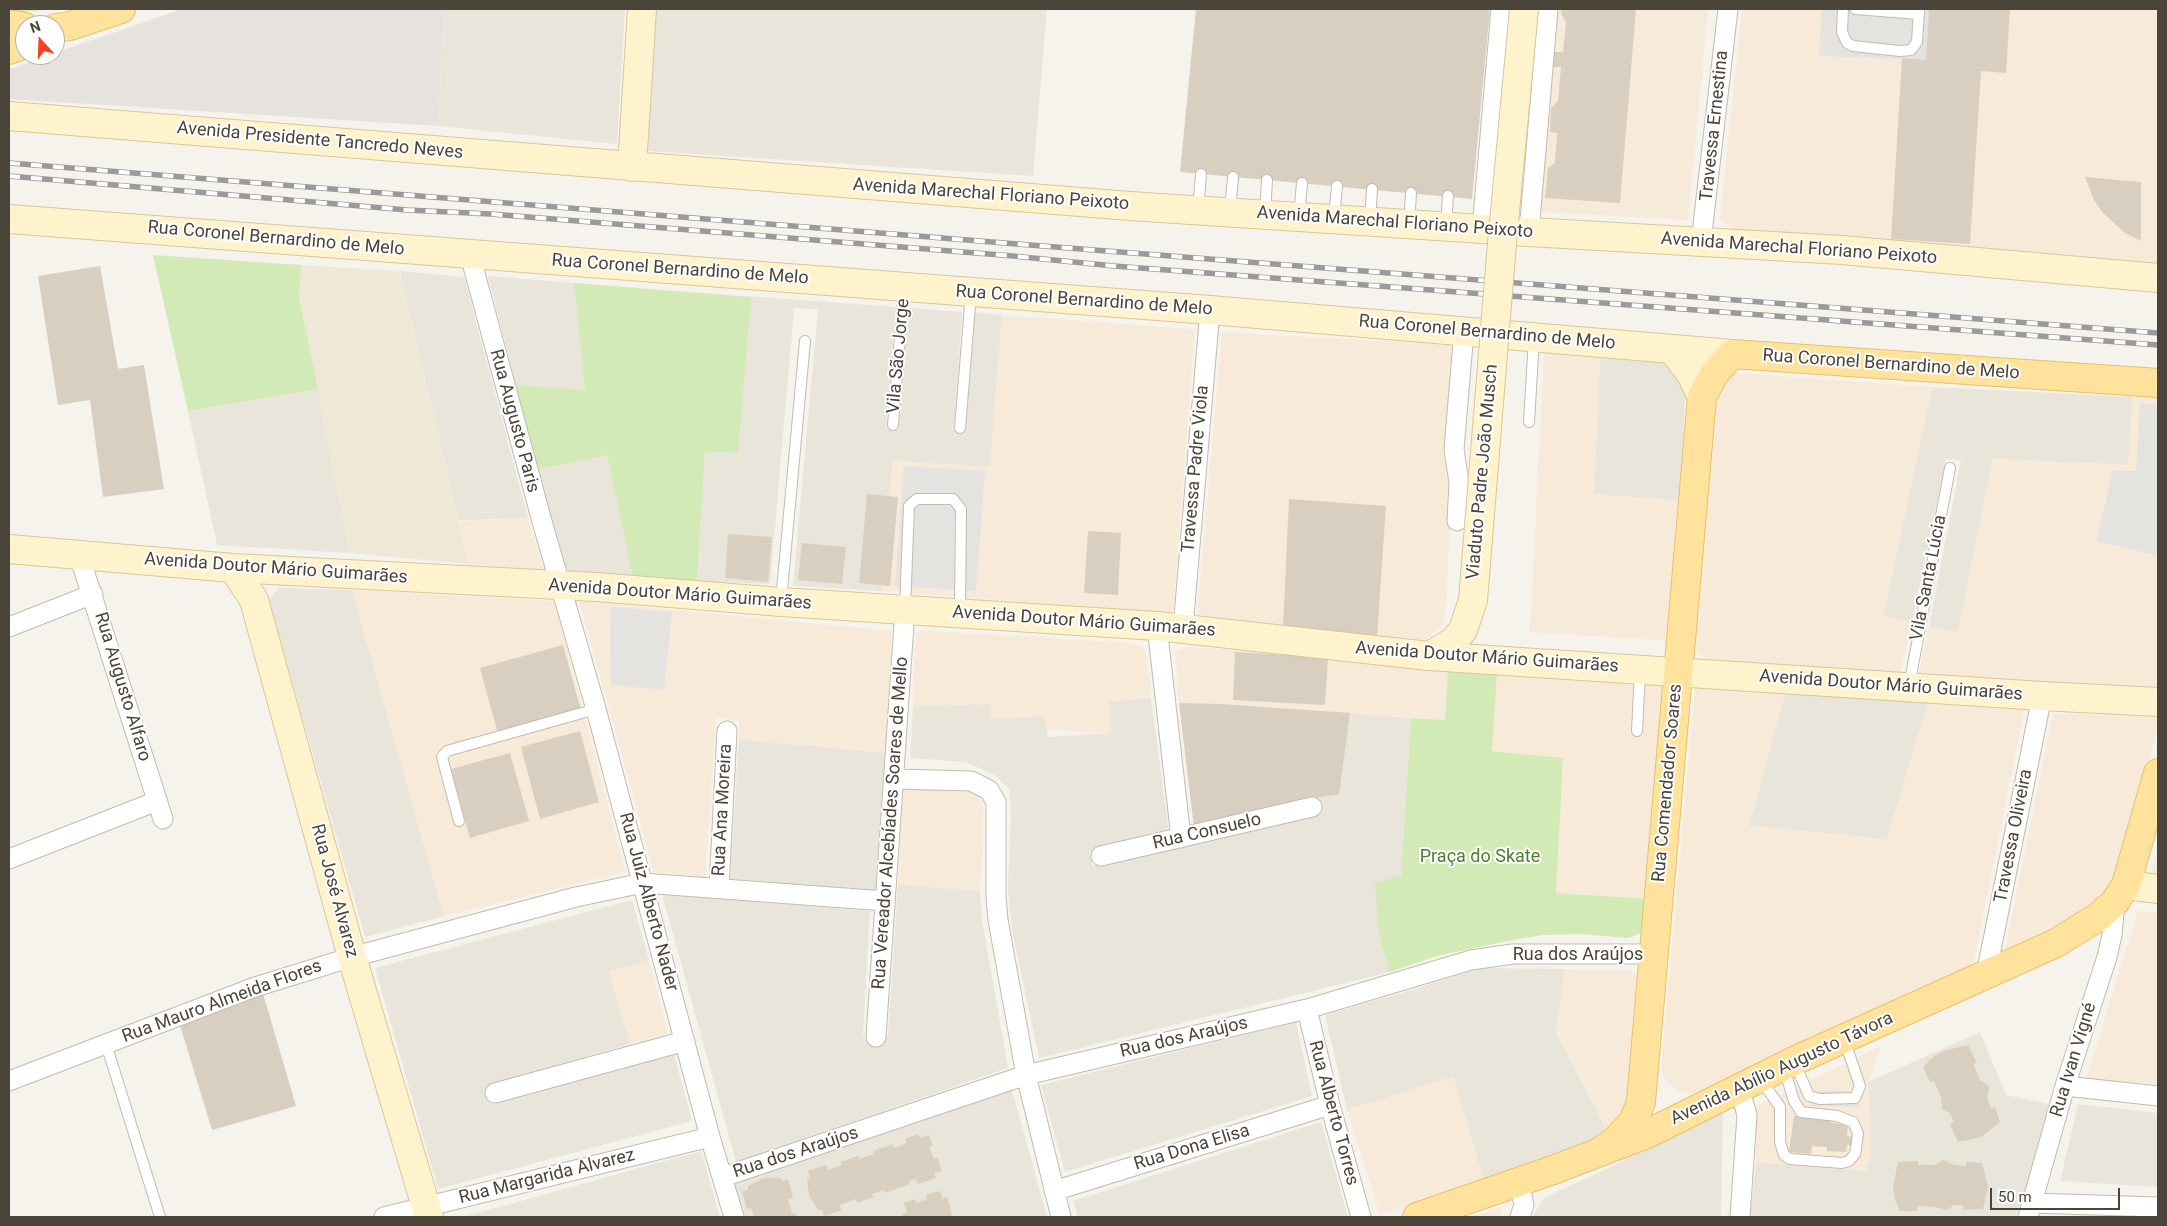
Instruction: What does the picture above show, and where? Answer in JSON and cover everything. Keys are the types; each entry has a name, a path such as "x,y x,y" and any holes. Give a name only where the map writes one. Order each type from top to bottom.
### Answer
{"main road":[{"path":"65,27 121,9"},
{"path":"632,167 642,9"},
{"name":"Viaduto Padre João Musch","path":"1429,656 1454,641 1463,630 1473,603 1501,252 1524,9"},
{"name":"Avenida Presidente Tancredo Neves","path":"9,116 632,167"},
{"name":"Avenida Marechal Floriano Peixoto","path":"632,167 1265,215 1842,250 2158,278"},
{"name":"Rua Coronel Bernardino de Melo","path":"9,219 1210,310 1732,354 2158,383"},
{"path":"1672,349 1691,374 1702,397"},
{"name":"Rua Comendador Soares","path":"1599,1152 1614,1142 1633,1122 1640,1109 1702,397 1714,374 1732,354"},
{"name":"Avenida Doutor Mário Guimarães","path":"9,549 234,568 562,587 596,587 781,602 960,612 1170,627 1429,656 1509,662 2158,702"},
{"name":"Rua José Alvarez","path":"234,568 254,600 352,957 428,1212"},
{"path":"254,600 264,582 283,570"},
{"name":"Viaduto Padre João Musch","path":"1473,603 1485,643 1509,662"},
{"path":"2158,772 2120,894 2158,889"},
{"name":"Avenida Abílio Augusto Távora","path":"1418,1217 1519,1182 1647,1134 1788,1063 2056,943 2098,917 2120,894"},
{"path":"1644,1080 1647,1091 1657,1104 1674,1112 1690,1111"}],"street":[{"path":"1482,229 1501,9"},
{"path":"1529,232 1548,9"},
{"name":"Travessa Ernestina","path":"1702,242 1728,9"},
{"name":"Rua Augusto Paris","path":"470,255 542,526 562,587"},
{"name":"Travessa Padre Viola","path":"1181,838 1170,627 1210,310"},
{"path":"1457,521 1459,484 1454,449 1464,331"},
{"name":"Rua Augusto Alfaro","path":"9,859 160,810 93,594 79,555"},
{"name":"Rua Juiz Alberto Nader","path":"562,587 710,1137 734,1217"},
{"path":"9,627 93,594"},
{"name":"Rua Vereador Alcebíades Soares de Mello","path":"876,1037 905,609"},
{"name":"Travessa Oliveira","path":"1986,975 2042,696"},
{"name":"Rua Ana Moreira","path":"719,888 727,731"},
{"path":"894,779 971,781 989,790 996,802 996,897 998,920 1026,1075 1061,1217"},
{"name":"Rua Consuelo","path":"1101,856 1312,807"},
{"name":"Rua Mauro Almeida Flores","path":"9,1081 255,987 352,957 576,897 643,883 885,901"},
{"name":"Rua Ivan Vigné","path":"2030,1210 2065,1086 2107,957 2120,894"},
{"name":"Rua dos Araújos","path":"723,1178 1026,1075 1307,1009 1488,956 1654,954"},
{"name":"Rua Alberto Torres","path":"1307,1009 1330,1105 1361,1217"},
{"path":"495,1093 685,1041"},
{"path":"1740,1217 1749,1082"},
{"path":"2065,1086 2158,1096"},
{"name":"Rua Dona Elisa","path":"1054,1191 1330,1105"},
{"name":"Rua Margarida Alvarez","path":"384,1217 428,1212 710,1137"},
{"path":"1519,1182 1524,1205 1520,1217"},
{"path":"2030,1210 2158,1207"}],"lane":[{"path":"1843,9 1842,32 1847,42 1853,46 1900,51 1911,50 1917,42 1919,11 1855,9"},
{"path":"1198,210 1201,174"},
{"path":"1230,212 1233,177"},
{"path":"1265,215 1267,180"},
{"path":"1300,217 1302,183"},
{"path":"1334,219 1337,186"},
{"path":"1370,222 1372,190"},
{"path":"1409,224 1411,193"},
{"path":"1446,227 1448,196"},
{"name":"Vila São Jorge","path":"893,425 904,287"},
{"path":"960,428 971,292"},
{"path":"1529,422 1534,337"},
{"path":"781,602 804,341"},
{"name":"Vila Santa Lúcia","path":"1909,687 1950,468"},
{"path":"905,609 909,506 917,499 953,500 961,509 960,612"},
{"path":"1637,731 1640,670"},
{"path":"459,821 442,757 447,752 596,709"},
{"path":"1788,1063 1809,1096 1820,1099 1855,1098 1858,1095 1860,1086 1844,1038"},
{"path":"106,1044 160,1217"},
{"path":"1749,1082 1780,1106 1780,1142 1784,1155 1790,1159 1842,1163 1849,1161 1855,1154 1856,1149 1858,1132 1855,1126 1844,1118 1801,1112 1794,1101 1788,1063"}],"shaded area":[{"path":"182,9 444,9 438,126 9,99 9,69 22,65 65,65 65,50"},
{"path":"444,9 625,9 617,144 438,126"},
{"path":"655,9 1047,9 1033,176 648,151"},
{"path":"1553,9 1708,9 1688,220 1540,212"},
{"path":"1742,9 2158,9 2158,264 1736,230 1720,219"},
{"path":"1822,9 1929,9 1926,60 1819,56"},
{"path":"301,265 400,271 468,564 350,553 299,297"},
{"path":"400,271 464,277 528,518 458,520"},
{"path":"488,276 574,283 585,390 516,385"},
{"path":"746,296 896,307 886,428 899,429 909,308 962,312 954,431 965,432 975,312 1002,315 990,468 893,461 882,591 793,586 818,309 794,308 770,584 697,581 705,452 738,453"},
{"path":"1002,315 1195,329 1173,613 882,591 893,460 990,467"},
{"path":"1222,332 1452,345 1446,475 1452,503 1444,623 1421,644 1197,619"},
{"path":"1544,353 1600,358 1594,494 1681,501 1670,641 1530,632"},
{"path":"1600,358 1665,363 1677,376 1685,397 1681,501 1594,494"},
{"path":"1723,372 1932,387 1883,616 1912,623 1899,678 1706,659 1696,652 1694,640 1715,395"},
{"path":"1932,387 2133,397 2128,465 1993,459 1958,632 1929,627 1961,460 1946,459 1912,623 1883,617"},
{"path":"318,389 350,553 217,545 188,411"},
{"path":"2133,397 2158,398 2158,691 1918,677 1929,627 1958,632 1993,459 2128,465"},
{"path":"2140,403 2158,405 2158,556 2097,541 2112,471 2136,471"},
{"path":"607,455 633,579 578,575 568,572 558,550 536,470"},
{"path":"904,466 985,471 976,591 895,586"},
{"path":"528,518 544,570 468,564 458,521"},
{"path":"279,588 352,590 444,916 365,937 269,600"},
{"path":"352,590 555,601 625,872 444,916"},
{"path":"579,601 892,631 886,753 739,739 739,720 716,718 705,877 654,872"},
{"path":"610,607 672,612 664,690 611,685"},
{"path":"916,630 1132,643 1143,648 1147,657 1151,698 1109,701 1111,733 1047,729 1045,716 991,718 990,704 913,706"},
{"path":"1186,647 1337,655 1448,669 1445,720 1221,704 1179,703 1175,652"},
{"path":"1497,673 1662,685 1650,899 1556,893 1563,758 1491,751"},
{"path":"1695,688 1785,693 1749,826 1887,839 1928,703 2024,710 1973,966 1708,1090 1692,1093 1680,1092 1671,1086 1665,1080 1661,1067"},
{"path":"1785,693 1928,703 1887,839 1749,826"},
{"path":"1151,698 1169,833 1089,852 1093,866 1318,814 1314,798 1194,827 1179,703 1221,704 1411,718 1401,876 1379,935 1390,972 1039,1058 1012,930 1008,889 1011,808 1009,788 994,775 966,762 910,758 913,706 991,704 991,718 1045,716 1048,737 1111,733 1109,701"},
{"path":"2053,713 2158,717 2158,726 2121,868 2111,886 2097,899 2059,923 2005,949"},
{"path":"739,739 886,753 876,891 730,879"},
{"path":"903,788 976,793 984,805 980,891 898,884"},
{"path":"2158,850 2158,877 2150,876"},
{"path":"898,884 980,891 982,920 1008,1068 736,1162 662,894 870,911 863,1034 866,1043 888,1036"},
{"path":"632,900 649,960 609,972 630,1044 489,1085 494,1104 674,1054 692,1121 438,1189 375,968"},
{"path":"2138,911 2158,912 2158,1084 2086,1079"},
{"path":"649,960 668,1034 630,1044 609,972"},
{"path":"1480,968 1565,969 1556,1032 1608,1132 1574,1148 1484,1181 1453,1077 1347,1110 1325,1015"},
{"path":"1565,969 1627,970 1638,976 1632,1103 1608,1132 1556,1031"},
{"path":"1296,1022 1312,1096 1065,1172 1041,1085"},
{"path":"1980,1032 2006,1095 2054,1105 2016,1217 1750,1217 1756,1162 1865,1171 1871,1159 1868,1082"},
{"path":"1881,1046 1868,1082 1871,1159 1865,1171 1756,1162 1755,1107"},
{"path":"1453,1077 1484,1181 1380,1215 1347,1110"},
{"path":"1011,1086 1047,1217 743,1217 732,1179"},
{"path":"1813,1091 1858,1091 1859,1107 1812,1106"},
{"path":"2078,1104 2158,1113 2158,1187 2060,1181"},
{"path":"1723,1110 1721,1217 1532,1217 1544,1198 1611,1167"},
{"path":"1321,1122 1348,1217 1078,1217 1073,1201"},
{"path":"701,1151 720,1217 463,1217"},
{"path":"1501,1208 1501,1217 1470,1217"}],"green space":[{"path":"9,9 62,9 18,12"},
{"path":"153,255 301,265 299,297 318,389 188,411"},
{"path":"574,283 751,297 738,453 705,452 697,581 633,579 607,455 536,470 516,385 585,390"},
{"name":"Praça do Skate","path":"1448,669 1497,673 1492,751 1563,758 1556,893 1650,899 1644,932 1628,938 1581,934 1543,935 1437,956 1390,972 1379,935 1375,883 1401,876 1411,718 1445,720"}],"building":[{"path":"1196,9 1490,9 1472,199 1180,172"},
{"path":"1562,9 1636,9 1620,203 1545,198 1548,168 1555,163 1557,133 1550,132 1551,108 1558,101 1561,67 1553,67 1554,52 1563,52 1566,22 1561,14"},
{"path":"1929,9 2010,9 2006,73 1981,71 1970,244 1891,239 1902,58 1926,60"},
{"path":"2085,177 2141,182 2141,241 2125,233 2103,213 2094,200"},
{"path":"100,266 118,369 144,365 164,489 103,497 90,400 58,405 38,276"},
{"path":"867,494 898,497 890,586 859,583"},
{"path":"1289,499 1386,506 1377,637 1283,628"},
{"path":"1088,531 1121,533 1118,595 1084,593"},
{"path":"728,534 772,537 768,582 725,578"},
{"path":"802,543 846,547 842,584 798,580"},
{"path":"563,645 581,711 498,734 480,668"},
{"path":"1235,652 1328,657 1325,705 1233,700"},
{"path":"1179,703 1350,713 1339,794 1314,798 1194,827"},
{"path":"580,731 599,802 540,819 521,747"},
{"path":"510,753 529,821 470,838 451,769"},
{"path":"262,990 296,1106 212,1130 179,1022"},
{"path":"1968,1045 1977,1063 1973,1064 1980,1080 1988,1085 1987,1097 1991,1108 1995,1107 2000,1122 1981,1137 1958,1142 1950,1124 1954,1122 1950,1113 1942,1109 1941,1097 1934,1081 1930,1082 1923,1067 1943,1051"},
{"path":"1794,1116 1830,1117 1831,1123 1848,1124 1847,1136 1855,1138 1855,1146 1847,1145 1846,1152 1827,1151 1827,1147 1812,1146 1811,1154 1789,1152"},
{"path":"918,1134 920,1138 929,1135 933,1146 929,1147 934,1159 937,1157 942,1171 934,1173 936,1178 918,1184 916,1179 909,1181 910,1184 885,1193 884,1190 872,1194 873,1197 857,1203 856,1199 840,1205 841,1210 824,1216 822,1210 818,1210 809,1195 807,1179 810,1178 808,1171 826,1165 828,1170 842,1165 841,1162 858,1156 859,1159 874,1154 873,1151 893,1144 894,1148 907,1143 905,1139"},
{"path":"1943,1160 1954,1165 1966,1166 1966,1162 1982,1163 1988,1187 1983,1209 1963,1210 1963,1205 1954,1205 1947,1210 1918,1206 1917,1211 1900,1211 1895,1200 1893,1187 1898,1162 1918,1161 1918,1165 1935,1165"},
{"path":"764,1178 781,1178 782,1181 788,1179 793,1198 788,1199 792,1214 795,1213 796,1217 754,1217 751,1208 747,1209 742,1191 748,1190 748,1186"},
{"path":"940,1191 942,1199 947,1197 952,1215 946,1217 903,1217 902,1214 907,1212 904,1203 915,1199 916,1203 927,1199 926,1195"}],"railway":[{"path":"9,163 2158,333"},
{"path":"9,176 407,210 491,214 1013,256 1114,266 2158,345"}]}
